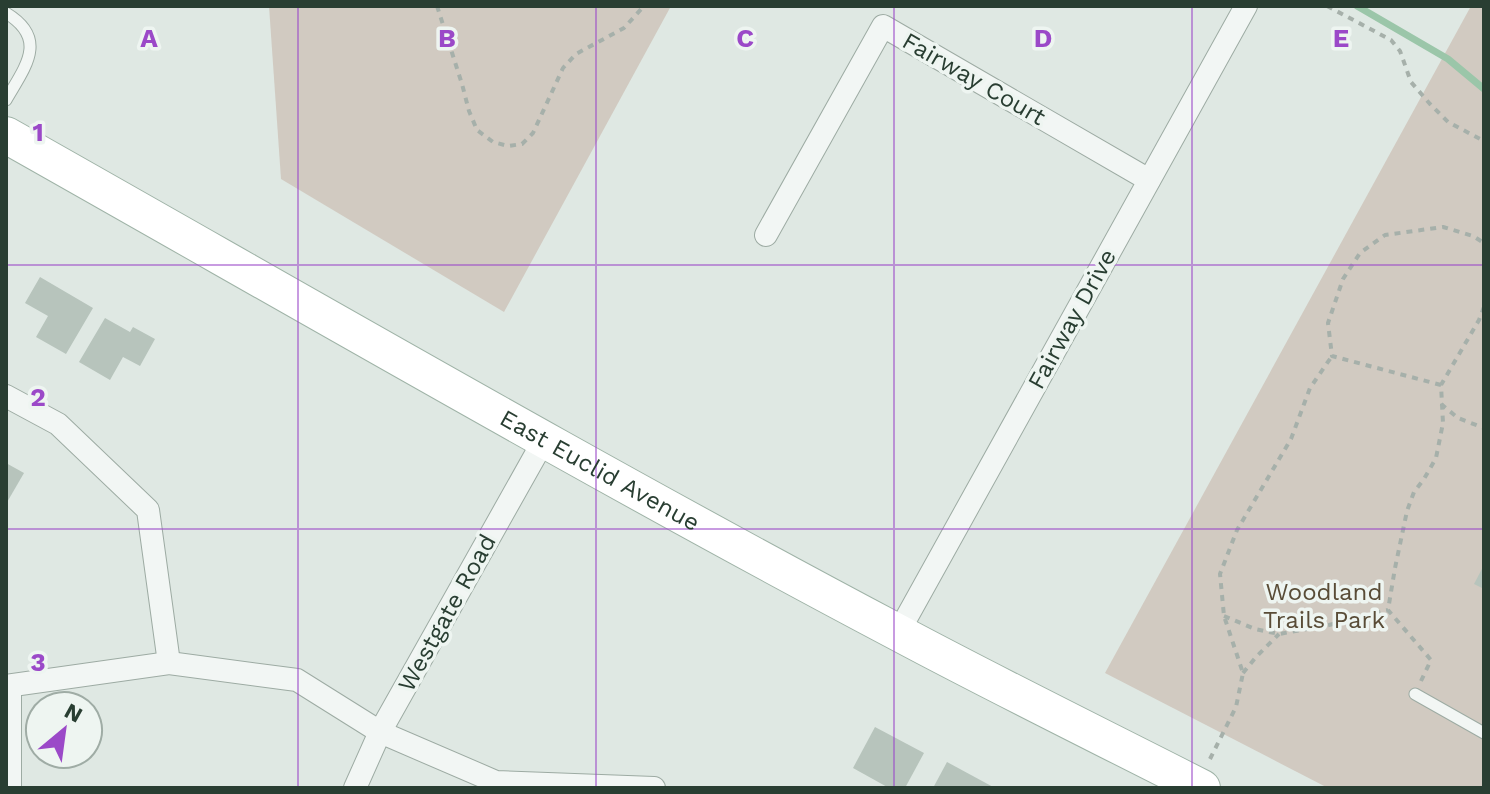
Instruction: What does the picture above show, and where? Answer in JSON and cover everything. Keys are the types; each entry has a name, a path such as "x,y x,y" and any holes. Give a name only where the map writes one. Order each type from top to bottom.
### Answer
{"main road":[{"name":"East Euclid Avenue","path":"6,135 544,440 898,633 1203,779"}],"street":[{"name":"Fairway Drive","path":"898,633 1246,6"},
{"name":"Fairway Court","path":"766,235 883,26 1149,180"},
{"path":"6,396 58,424 148,510 169,663"},
{"name":"Westgate Road","path":"355,788 380,732 544,440"},
{"path":"10,788 8,686 169,663 297,680 380,732 496,782 654,788"}],"lane":[{"path":"6,13 21,23 28,33 30,46 29,57 6,100"},
{"path":"1415,694 1484,733"}],"path":[{"path":"437,6 477,130 493,142 508,146 522,144 533,133 563,68 576,54 624,28 644,6"},
{"path":"1327,6 1391,40 1400,51 1411,82 1430,104 1448,122 1484,141"},
{"path":"1243,673 1224,616 1220,574 1237,530 1291,439 1310,388 1332,356 1328,323 1343,279 1360,253 1385,235 1443,227 1473,236 1484,243"},
{"path":"1388,610 1407,511 1414,492 1436,458 1443,423 1441,385 1484,307"},
{"path":"1332,356 1441,385"},
{"path":"1441,403 1458,418 1484,428"},
{"path":"1224,616 1255,629 1279,634 1388,610"},
{"path":"1388,610 1431,660 1415,694"},
{"path":"1203,779 1236,707 1243,673 1279,634"}],"green space":[{"path":"269,6 671,6 504,312 281,179"},
{"name":"Woodland Trails Park","path":"1471,6 1484,6 1484,788 1328,788 1105,673"}],"building":[{"path":"40,277 93,308 66,354 36,337 48,316 25,303"},
{"path":"105,318 130,332 133,327 155,339 140,366 123,357 110,380 79,362"},
{"path":"6,463 24,473 6,504"},
{"path":"1484,565 1484,589 1474,584"},
{"path":"875,727 924,753 905,788 889,788 853,768"},
{"path":"947,762 995,788 933,788"}],"waterway":[{"path":"1357,6 1448,59 1484,89"}]}
